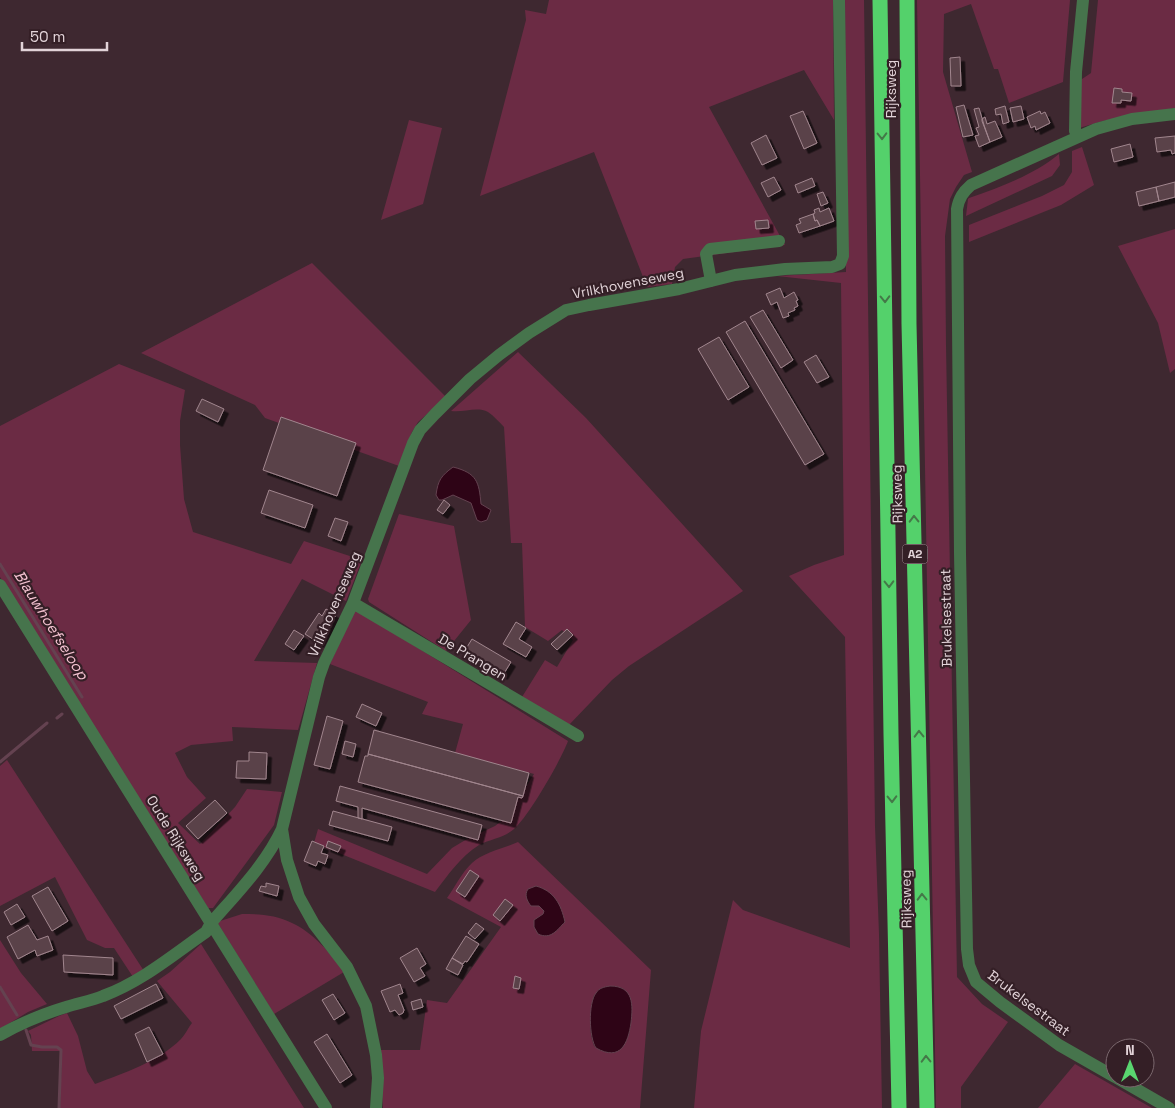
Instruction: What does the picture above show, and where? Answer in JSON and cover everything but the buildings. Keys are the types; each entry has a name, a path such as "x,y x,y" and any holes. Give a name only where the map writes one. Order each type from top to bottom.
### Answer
{"highway":[{"name":"Rijksweg","path":"880,0 899,1108"},
{"name":"Rijksweg","path":"907,0 909,324 927,1108"}],"street":[{"name":"Vrilkhovenseweg","path":"376,1108 376,1055 366,1006 347,967 314,924 299,897 287,860 282,829 319,677 353,603 405,459 420,430 470,379 529,333 566,310 589,304 679,289 756,272 832,267 842,262 839,0"},
{"path":"1078,136 1075,131 1076,72 1083,0"},
{"name":"Brukelsestraat","path":"1105,1072 1059,1045 1000,1002 976,982 969,965 967,949 961,627 957,209 963,191 971,185 1078,136 1132,119 1175,114"},
{"path":"711,281 706,254 710,249 778,241"},
{"name":"Oude Rijksweg","path":"0,585 326,1108"},
{"name":"De Prangen","path":"353,603 578,736"},
{"path":"0,1035 28,1020 102,997 130,985 206,932 211,923 263,862 274,847 282,829"},
{"name":"Brukelsestraat","path":"1134,1088 1169,1108"}],"shaded area":[{"path":"549,0 833,0 834,120 804,70 709,107 785,245 683,259 675,267 672,284 647,287 594,152 480,196 526,20 525,10 546,14"},
{"path":"845,0 864,0 875,826 882,1108 694,1108 701,1031 733,900 743,910 850,948 845,637 789,576 844,555 841,283 777,276 846,272"},
{"path":"917,0 1070,0 1063,82 1009,103 998,69 994,69 971,4 944,14 943,72 972,172 964,175 950,199 945,236 957,977 982,1004 1008,1022 961,1087 961,1108 936,1108"},
{"path":"1098,0 1175,0 1175,108 1103,121 1079,128 1079,81 1091,73"},
{"path":"409,120 442,128 423,204 381,220"},
{"path":"1082,147 1094,185 1061,205 969,242 969,225 1042,196 1064,185 1072,172 1072,151"},
{"path":"1059,154 1060,165 1052,176 966,216 969,198 1005,185 1028,174"},
{"path":"1175,229 1175,369 1170,373 1158,323 1118,246"},
{"path":"312,263 446,397 418,422 412,432 399,466 265,418 255,405 141,353"},
{"path":"518,352 586,418 743,591 629,666 612,680 568,726 522,697 545,660 557,667 573,640 562,630 548,641 525,627 522,543 511,543 504,427 484,410 451,411"},
{"path":"119,364 185,390 180,421 180,445 184,499 193,532 291,564 304,541 362,560 346,601 302,579 254,661 317,663 298,730 232,727 233,741 191,745 175,753 187,777 206,798 178,823 200,844 235,807 247,789 282,792 274,825 213,908 208,908 0,577 0,426"},
{"path":"453,467 467,472 475,479 478,484 481,504 491,510 487,520 481,522 477,520 471,503 453,495 439,500 436,495 439,482"},
{"path":"399,514 454,526 471,620 446,651 369,602 368,599"},
{"path":"355,609 568,741 544,787 528,812 514,829 472,850 455,867 435,892 314,843 318,829 427,874 452,848 495,826 508,816 534,774 455,753 463,724 422,714 428,702 330,664"},
{"path":"7,760 144,971 133,977 114,948 105,948 87,940 55,877 0,906 0,766"},
{"path":"518,842 651,970 640,1108 383,1108 379,1050 420,1050 427,1000 447,1003 501,927 447,898 468,867 477,859","holes":["614,986 622,988 632,1006 629,1035 611,1052 603,1051 594,1046 591,1034 590,1027 594,995"]},
{"path":"536,886 548,891 556,899 565,922 556,931 547,936 538,934 534,927 534,920 543,914 544,911 539,906 531,906 526,896 528,889"},
{"path":"242,914 274,917 286,920 299,927 321,944 344,972 274,1014 217,922"},
{"path":"0,940 21,973 47,1004 28,1012 0,1029"},
{"path":"201,944 304,1108 60,1108 62,1051 32,1051 31,1035 28,1031 67,1013 78,1036 87,1071 95,1084 151,1060 181,1039 192,1023 157,981"},
{"path":"610,986 624,989 632,1003 628,1037 622,1048 612,1053 596,1048 592,1037 590,1020 593,998 600,989"},
{"path":"1075,1064 1105,1081 1105,1088 1117,1088 1152,1108 1038,1108"}],"waterway":[{"name":"Blauwhoefseloop","path":"0,564 82,697"},
{"name":"Blauwhoefseloop","path":"57,718 62,714"},
{"name":"Blauwhoefseloop","path":"0,762 47,723"},
{"name":"Blauwhoefseloop","path":"0,987 17,1015"},
{"name":"Blauwhoefseloop","path":"26,1030 31,1045 57,1047 61,1050 59,1108"}]}
